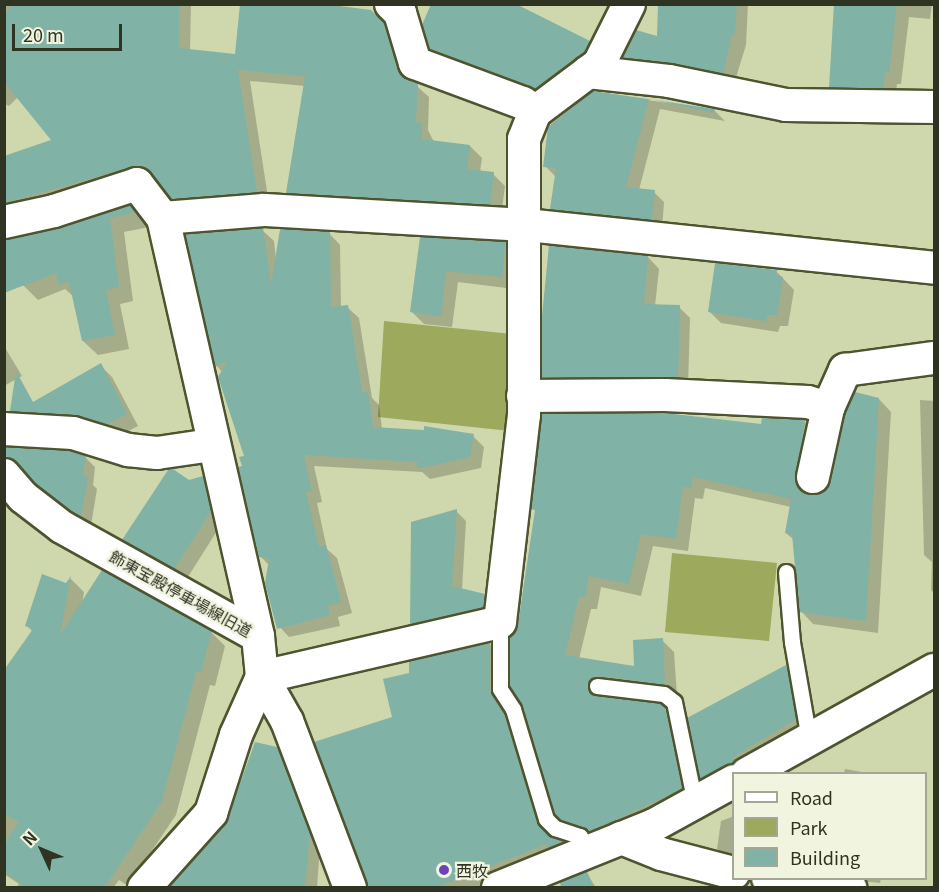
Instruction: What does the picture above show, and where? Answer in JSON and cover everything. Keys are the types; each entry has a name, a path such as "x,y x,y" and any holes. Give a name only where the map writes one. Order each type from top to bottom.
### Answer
{"street":[{"path":"391,4 400,13 415,63 523,104 535,112"},
{"path":"144,888 211,813 236,735 262,677 500,622 524,396 527,225 524,139 535,112 599,64 629,4"},
{"path":"588,72 669,81 786,105 934,107"},
{"path":"4,222 137,184 163,218 212,445 258,636"},
{"path":"163,218 264,210 527,225 934,268"},
{"path":"813,477 828,408 845,370 934,358"},
{"path":"524,396 665,394 808,402 828,408"},
{"path":"4,429 73,433 128,450 157,453 212,445"},
{"name":"飾東宝殿停車場線旧道","path":"4,475 23,497 62,527 258,636 262,677 287,721 350,888"},
{"path":"751,772 934,670"},
{"path":"498,888 621,838 732,782"},
{"path":"621,838 661,854 732,872"},
{"path":"786,883 850,888"}],"lane":[{"path":"786,572 792,642 808,740"},
{"path":"500,622 500,690 513,709 546,819 555,828 580,836 589,851"},
{"path":"597,686 664,694 674,702 695,802"}],"green space":[{"path":"384,321 522,335 510,431 378,417"},
{"path":"672,553 777,563 769,641 665,632"}],"building":[{"path":"12,4 179,4 179,48 235,54 240,4 324,4 371,10 384,23 402,75 418,83 416,122 422,122 422,139 470,145 467,169 494,172 490,205 286,193 305,76 238,70 257,192 171,199 151,173 132,167 4,203 4,156 51,140 4,82 4,16"},
{"path":"431,4 516,4 590,41 585,52 535,90 430,49 422,25"},
{"path":"737,4 735,34 732,34 723,74 623,58 636,30 657,36 658,5"},
{"path":"834,4 897,4 889,73 885,72 884,88 829,88"},
{"path":"593,91 649,99 626,187 655,190 652,220 550,209 556,168 543,167 548,127"},
{"path":"653,100 715,109 714,113"},
{"path":"130,205 136,212 110,218 119,287 106,290 115,335 82,341 69,282 58,284 56,273 4,293 4,240 58,229"},
{"path":"263,228 271,285 280,229 330,232 331,307 348,305 362,392 368,392 373,427 424,430 424,426 474,434 470,457 417,469 418,462 304,455 312,491 306,492 319,547 326,545 341,602 328,606 330,615 277,629 265,583 269,559 259,557 238,467 242,466 239,457 244,456 218,377 228,360 215,367 185,234"},
{"path":"420,237 506,242 502,277 446,271 441,316 410,312"},
{"path":"549,245 648,256 644,304 680,305 678,378 542,378 542,316"},
{"path":"715,263 777,270 776,275 783,277 777,315 768,315 766,321 708,312"},
{"path":"101,363 127,414 106,424 74,415 10,411 16,371 33,402"},
{"path":"855,392 879,398 866,621 799,612 792,534 785,533 791,499 693,477 691,488 683,486 676,539 641,534 629,584 589,576 585,597 579,597 565,655 634,666 633,640 663,638 665,684 598,676 587,685 595,696 660,703 665,707 682,789 589,832 560,819 555,814 522,706 510,686 510,636 518,624 535,510 531,509 542,414 665,413 761,424 762,418 805,420 796,482 801,491 818,494 831,481 845,414"},
{"path":"6,447 70,451 86,456 83,475 88,478 81,517 35,484 5,454"},
{"path":"173,469 189,480 203,476 211,511 174,569 122,540 168,470"},
{"path":"457,509 452,586 485,594 484,607 410,624 411,522"},
{"path":"102,570 212,631 201,672 196,672 162,801 104,888 27,888 4,872 4,844 19,822 4,814 4,670 33,629 25,626 42,574 66,583 71,576 60,635"},
{"path":"490,643 490,690 504,713 537,822 549,835 565,841 548,848 547,844 434,888 368,888 314,742 392,717 383,679 409,673 409,661"},
{"path":"786,665 796,719 734,757 733,763 700,779 687,718"},
{"path":"255,742 277,747 310,833 305,888 169,888 225,825"},
{"path":"587,871 593,888 561,888 560,882"}],"place":[{"name":"西牧","path":"444,870"}]}
